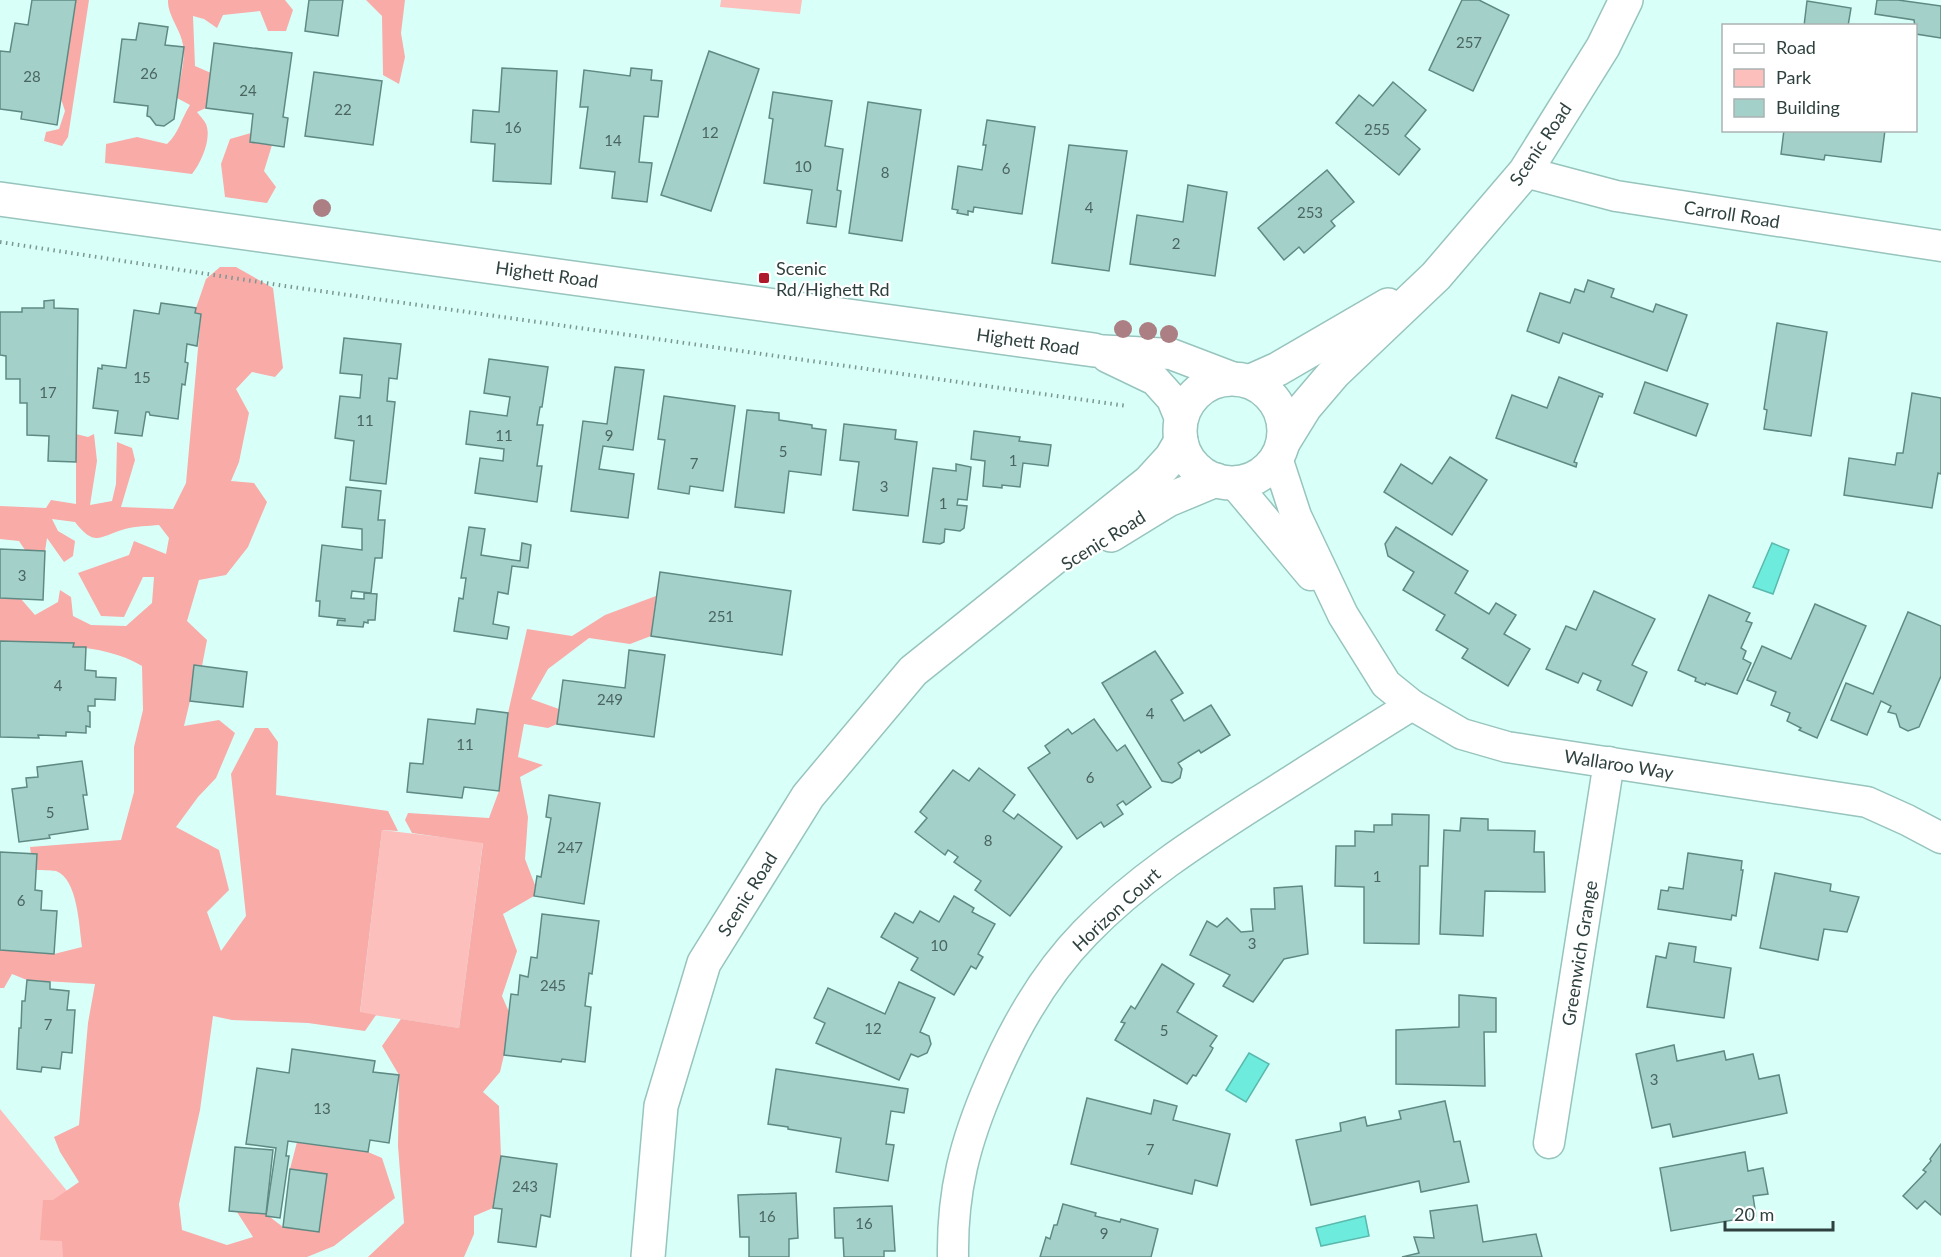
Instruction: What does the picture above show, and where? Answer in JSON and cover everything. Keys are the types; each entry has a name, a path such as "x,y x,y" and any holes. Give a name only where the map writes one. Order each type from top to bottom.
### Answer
{"main road":[{"name":"Scenic Road","path":"1281,449 1305,407 1334,373 1436,276 1525,172 1602,47 1626,0"},
{"name":"Highett Road","path":"0,199 1094,350"},
{"name":"Scenic Road","path":"1242,380 1278,369 1436,276"},
{"path":"1242,380 1267,391 1278,405 1284,422 1281,449 1265,472 1249,480 1225,482 1200,472 1188,459 1181,431 1187,404 1199,390 1215,381 1242,380"},
{"name":"Scenic Road","path":"648,1257 661,1106 704,963 808,796 914,671 1150,481 1171,458 1181,431"},
{"name":"Scenic Road","path":"995,607 1168,500 1225,482"}],"street":[{"name":"Carroll Road","path":"1525,172 1616,196 1941,246"},
{"name":"Highett Road","path":"1094,350 1171,354 1242,380"},
{"name":"Highett Road","path":"1094,350 1155,380 1172,399 1181,431"},
{"name":"Wallaroo Way","path":"1281,449 1296,516 1343,615"},
{"name":"Wallaroo Way","path":"1225,482 1275,529 1343,615 1386,684 1412,705 1462,734 1507,747 1867,802 1941,838"},
{"name":"Horizon Court","path":"953,1257 957,1184 966,1145 981,1104 1026,1010 1084,934 1135,886 1185,849 1412,705"},
{"name":"Greenwich Grange","path":"1549,1143 1609,762"}],"path":[{"path":"0,242 297,287 1130,406"}],"green space":[{"path":"721,0 802,0 800,14 720,7"},
{"path":"382,830 483,842 459,1028 360,1013"},
{"path":"0,1109 85,1213 83,1257 0,1257"}],"shaded area":[{"path":"76,0 89,0 68,137 62,146 44,141 46,132 59,129 65,111 61,99"},
{"path":"168,0 285,0 293,10 286,31 268,31 260,11 223,15 217,28 204,19 193,16 195,66 211,73 206,108 197,112 206,124 207,144 192,174 105,163 106,144 137,137 167,144 177,131 190,105 177,98 184,51"},
{"path":"366,0 405,0 401,33 405,57 399,84 383,75 382,16"},
{"path":"251,133 250,142 272,145 264,171 276,187 267,203 225,197 221,164 230,139"},
{"path":"220,267 236,267 273,288 283,368 275,377 252,372 236,389 249,413 239,462 231,481 254,483 267,502 248,547 226,575 199,580 187,621 207,640 202,666 194,665 190,701 184,726 219,720 235,733 216,778 198,797 176,827 219,850 229,890 207,912 221,951 246,916 231,774 255,728 268,728 278,742 276,795 388,811 398,831 382,830 360,1012 376,1015 365,1031 308,1023 232,1020 213,1016 200,1110 179,1204 182,1230 227,1245 253,1237 237,1212 266,1214 283,1227 319,1232 326,1174 290,1169 297,1142 368,1152 382,1158 395,1198 334,1246 307,1257 63,1257 62,1241 40,1240 43,1200 53,1200 79,1182 60,1152 54,1137 79,1125 88,1023 95,984 27,980 12,974 4,988 0,988 0,950 54,954 82,947 76,905 69,883 56,871 36,870 37,855 31,854 30,847 121,840 134,792 134,747 143,710 142,666 109,652 73,647 73,643 0,641 0,598 21,599 35,615 58,602 60,590 71,597 73,616 91,625 126,626 152,603 154,577 143,577 124,617 101,616 78,573 129,555 134,541 166,554 169,538 159,525 129,528 98,538 88,535 75,522 52,519 58,531 75,541 73,556 64,562 47,538 45,551 25,550 19,541 0,539 0,506 46,508 51,500 76,504 76,434 88,437 94,434 97,461 90,505 112,501 116,484 117,442 132,448 135,460 121,507 173,509 186,483 201,315 195,313 206,279"},
{"path":"656,596 651,636 630,644 589,638 548,669 531,699 559,709 557,724 548,728 524,724 518,757 543,765 520,777 528,817 525,859 535,885 534,896 503,914 517,951 502,996 509,1012 500,1072 483,1092 499,1106 501,1156 493,1208 474,1216 474,1234 464,1257 368,1257 404,1223 398,1146 399,1075 382,1046 401,1019 459,1028 483,843 412,833 405,820 408,813 489,818 499,791 508,713 527,629 572,636 605,615"}],"water":[{"path":"1772,543 1789,550 1773,594 1753,587"},
{"path":"1249,1053 1269,1064 1246,1102 1226,1090"},
{"path":"1365,1216 1369,1236 1321,1246 1316,1228"}],"building":[{"path":"32,0 76,0 57,125 21,119 22,112 0,109 0,51 10,52 15,23 28,25"},
{"path":"309,0 343,0 338,36 305,31"},
{"path":"1462,0 1479,0 1509,15 1473,91 1429,70"},
{"path":"1877,0 1898,0 1941,6 1941,38 1917,34 1917,24 1915,24 1914,20 1875,14"},
{"path":"1807,1 1851,8 1848,24 1804,24"},
{"path":"139,23 168,27 165,45 184,47 174,119 164,126 156,125 147,116 148,106 114,102 122,39 136,40"},
{"path":"214,43 292,53 283,117 288,118 284,147 250,142 253,114 206,108"},
{"path":"709,51 759,69 711,211 661,195"},
{"path":"502,68 557,71 551,184 493,181 495,144 471,142 473,110 499,112"},
{"path":"631,68 652,70 651,80 662,81 658,117 644,116 639,162 652,163 647,202 612,198 615,172 580,168 588,107 580,107 584,70 630,76"},
{"path":"314,72 382,81 373,145 305,136"},
{"path":"1393,82 1426,110 1405,136 1420,149 1399,175 1336,123 1359,95 1373,106"},
{"path":"773,92 832,101 825,146 843,149 837,190 841,191 836,227 807,223 812,190 764,183 773,119 769,118"},
{"path":"868,102 921,110 902,241 849,233"},
{"path":"987,120 1035,127 1022,214 974,207 973,212 968,211 968,215 957,213 958,210 952,209 958,166 982,170"},
{"path":"1784,132 1885,132 1881,162 1825,155 1824,160 1781,154"},
{"path":"1069,145 1127,151 1109,271 1052,263"},
{"path":"1327,170 1354,202 1331,221 1335,226 1304,253 1299,247 1284,260 1258,228"},
{"path":"1188,185 1227,192 1215,276 1130,264 1137,215 1183,222"},
{"path":"1588,280 1614,289 1611,297 1653,312 1656,304 1687,315 1667,371 1563,333 1559,343 1527,331 1540,293 1570,303 1575,289 1584,292"},
{"path":"54,300 54,308 78,309 76,462 48,461 49,436 27,435 27,403 20,403 20,379 6,379 6,356 0,355 0,312 22,312 22,308 44,308 44,301"},
{"path":"161,303 196,308 195,313 201,314 197,346 187,344 185,362 188,363 185,385 182,384 178,419 150,415 146,412 142,436 115,433 118,411 93,408 98,368 102,369 102,365 126,368 134,310 159,314"},
{"path":"1777,323 1827,332 1811,436 1764,429 1767,410 1764,409"},
{"path":"344,338 401,344 397,379 389,378 387,401 395,402 386,484 350,480 354,441 335,438 340,396 360,398 362,375 340,373"},
{"path":"489,359 548,367 537,425 543,425 537,466 542,466 537,502 475,493 480,458 503,461 504,449 466,444 470,411 507,416 510,397 484,393"},
{"path":"615,367 644,370 633,450 603,446 599,469 634,474 628,518 571,511 583,421 607,424"},
{"path":"1559,377 1603,394 1602,397 1599,396 1574,462 1577,463 1576,467 1496,438 1512,395 1547,408"},
{"path":"1645,382 1708,404 1696,436 1634,413"},
{"path":"1912,393 1941,398 1941,474 1938,473 1932,508 1844,495 1849,458 1895,465 1897,453 1903,453"},
{"path":"664,396 735,406 723,491 690,486 689,494 658,489 665,440 658,439"},
{"path":"747,410 779,413 779,420 812,425 812,428 826,430 821,475 789,471 784,513 735,507"},
{"path":"844,424 896,430 895,439 917,442 908,516 853,510 859,462 840,460"},
{"path":"974,431 1020,437 1019,441 1051,445 1048,466 1023,463 1020,487 983,486 985,461 971,459"},
{"path":"1450,457 1487,480 1452,535 1384,492 1401,464 1432,484"},
{"path":"956,464 971,467 967,500 958,499 957,505 967,506 964,528 960,531 945,529 944,542 940,544 923,542 933,468 956,471"},
{"path":"346,487 381,491 378,520 385,520 382,558 375,558 371,593 352,591 351,598 364,599 364,593 377,594 375,620 364,622 363,627 337,625 338,620 345,621 345,619 319,616 320,601 316,601 322,545 362,550 362,529 342,527"},
{"path":"469,527 485,529 481,555 520,561 522,543 531,545 528,568 512,566 508,594 498,592 493,624 509,627 507,639 454,631 459,598 463,599 466,578 461,578"},
{"path":"1396,527 1468,571 1455,593 1489,614 1496,603 1516,615 1504,634 1530,649 1508,686 1462,658 1468,649 1436,630 1445,615 1403,590 1414,572 1388,556 1385,544"},
{"path":"0,549 45,551 43,600 0,598"},
{"path":"660,572 791,591 782,655 651,636"},
{"path":"1594,591 1655,619 1632,665 1647,672 1632,706 1597,690 1601,681 1583,673 1578,683 1546,669 1566,626 1576,630"},
{"path":"1709,595 1750,613 1746,621 1752,623 1741,648 1746,651 1743,659 1751,663 1737,694 1695,681 1696,678 1678,670"},
{"path":"1815,604 1866,626 1817,738 1799,730 1801,728 1787,721 1790,713 1771,705 1776,692 1747,680 1762,646 1791,659"},
{"path":"1908,612 1941,626 1941,676 1919,727 1908,731 1900,727 1896,714 1888,712 1891,706 1881,701 1867,735 1831,720 1846,683 1873,694"},
{"path":"0,641 74,643 73,647 86,647 85,670 96,671 96,677 116,678 115,700 95,699 95,706 88,706 90,727 86,726 86,733 66,732 66,736 38,735 39,738 0,737"},
{"path":"629,650 665,655 654,737 557,724 563,680 625,688"},
{"path":"1155,651 1183,693 1171,700 1184,721 1211,705 1230,735 1201,753 1199,750 1178,763 1182,769 1180,778 1172,783 1162,781 1102,683"},
{"path":"194,665 247,672 243,707 190,701"},
{"path":"477,709 508,713 499,791 464,787 462,798 407,792 410,763 423,764 428,719 475,724"},
{"path":"1094,719 1117,751 1125,745 1151,787 1126,805 1123,801 1117,805 1123,814 1104,827 1101,822 1077,839 1028,768 1050,753 1045,746 1068,729 1072,734"},
{"path":"82,761 87,795 83,795 88,829 49,835 50,838 19,842 12,789 27,787 26,778 38,777 37,767"},
{"path":"979,768 1015,795 1003,811 1014,819 1018,814 1062,847 1010,916 975,890 981,881 954,862 958,857 948,850 945,855 915,832 927,818 920,812 953,770 969,781"},
{"path":"549,795 600,803 584,904 534,896 537,876 541,877 551,818 546,817"},
{"path":"1392,814 1429,815 1428,866 1420,866 1419,944 1364,943 1364,887 1335,886 1336,846 1355,846 1355,831 1374,832 1374,825 1392,825"},
{"path":"1461,818 1488,819 1488,830 1535,831 1534,852 1544,852 1545,892 1485,891 1483,936 1440,934 1444,830 1460,831"},
{"path":"0,852 37,854 35,890 42,891 41,910 57,911 54,954 0,950"},
{"path":"1688,853 1742,861 1741,870 1743,870 1736,916 1732,915 1731,920 1658,909 1661,890 1668,891 1669,887 1683,889"},
{"path":"1775,873 1831,884 1830,891 1859,897 1847,932 1824,929 1818,960 1760,948"},
{"path":"1302,886 1308,954 1284,959 1253,1002 1223,986 1230,975 1190,955 1207,921 1217,927 1227,918 1241,932 1253,931 1251,909 1275,909 1274,888"},
{"path":"954,896 974,908 972,912 995,924 978,954 983,957 976,969 971,966 954,995 911,970 918,958 881,937 895,913 913,923 920,911 939,922"},
{"path":"542,914 599,921 585,1006 591,1007 585,1062 562,1059 561,1062 504,1055 511,994 518,995 520,975 528,977 531,957 537,958"},
{"path":"1669,943 1696,947 1694,962 1731,968 1724,1018 1647,1007 1656,956 1666,958"},
{"path":"1162,964 1194,984 1177,1012 1217,1036 1210,1046 1213,1048 1211,1052 1196,1076 1193,1075 1187,1084 1115,1040 1125,1023 1121,1022 1131,1006 1135,1009"},
{"path":"27,980 50,982 50,989 69,991 67,1010 75,1010 72,1053 62,1052 60,1069 42,1067 41,1072 17,1069 22,1001 25,1001"},
{"path":"899,982 935,998 920,1032 929,1036 931,1044 927,1053 918,1057 911,1054 899,1080 816,1043 825,1023 814,1018 828,988 885,1014"},
{"path":"1459,995 1496,998 1496,1032 1484,1032 1485,1086 1396,1084 1396,1030 1459,1027"},
{"path":"1674,1045 1677,1061 1724,1051 1726,1060 1753,1054 1759,1079 1779,1075 1787,1113 1673,1137 1670,1124 1652,1128 1636,1054"},
{"path":"292,1049 375,1061 373,1072 399,1075 389,1143 370,1140 368,1152 288,1141 286,1156 289,1156 280,1218 266,1216 276,1148 246,1144 257,1068 289,1073"},
{"path":"776,1069 908,1089 904,1113 891,1111 886,1144 894,1145 888,1181 836,1172 841,1138 768,1124"},
{"path":"1087,1098 1151,1114 1154,1100 1177,1106 1173,1120 1230,1134 1217,1186 1195,1180 1192,1194 1071,1164"},
{"path":"1445,1101 1454,1142 1460,1141 1469,1182 1421,1192 1419,1181 1311,1205 1296,1140 1341,1131 1340,1123 1365,1117 1367,1126 1401,1119 1399,1111"},
{"path":"1941,1144 1941,1215 1925,1201 1917,1209 1903,1196 1926,1172 1923,1170"},
{"path":"235,1147 273,1150 266,1214 229,1211"},
{"path":"1745,1152 1748,1171 1763,1168 1768,1194 1753,1196 1756,1216 1671,1231 1660,1168"},
{"path":"501,1156 557,1164 550,1217 541,1215 536,1247 498,1242 502,1209 493,1208"},
{"path":"290,1169 327,1174 319,1232 283,1227"},
{"path":"796,1193 798,1238 789,1239 789,1257 749,1257 749,1237 740,1237 738,1195"},
{"path":"1063,1204 1096,1213 1095,1216 1120,1222 1121,1219 1158,1229 1151,1257 1040,1257 1046,1237 1050,1239 1054,1225 1057,1225"},
{"path":"1477,1205 1483,1242 1536,1234 1542,1257 1402,1257 1419,1253 1414,1237 1434,1238 1430,1211"},
{"path":"892,1206 895,1251 884,1251 884,1257 844,1257 843,1238 835,1238 834,1208"}],"place":[{"name":"Scenic Rd/Highett Rd","path":"764,278"}]}
